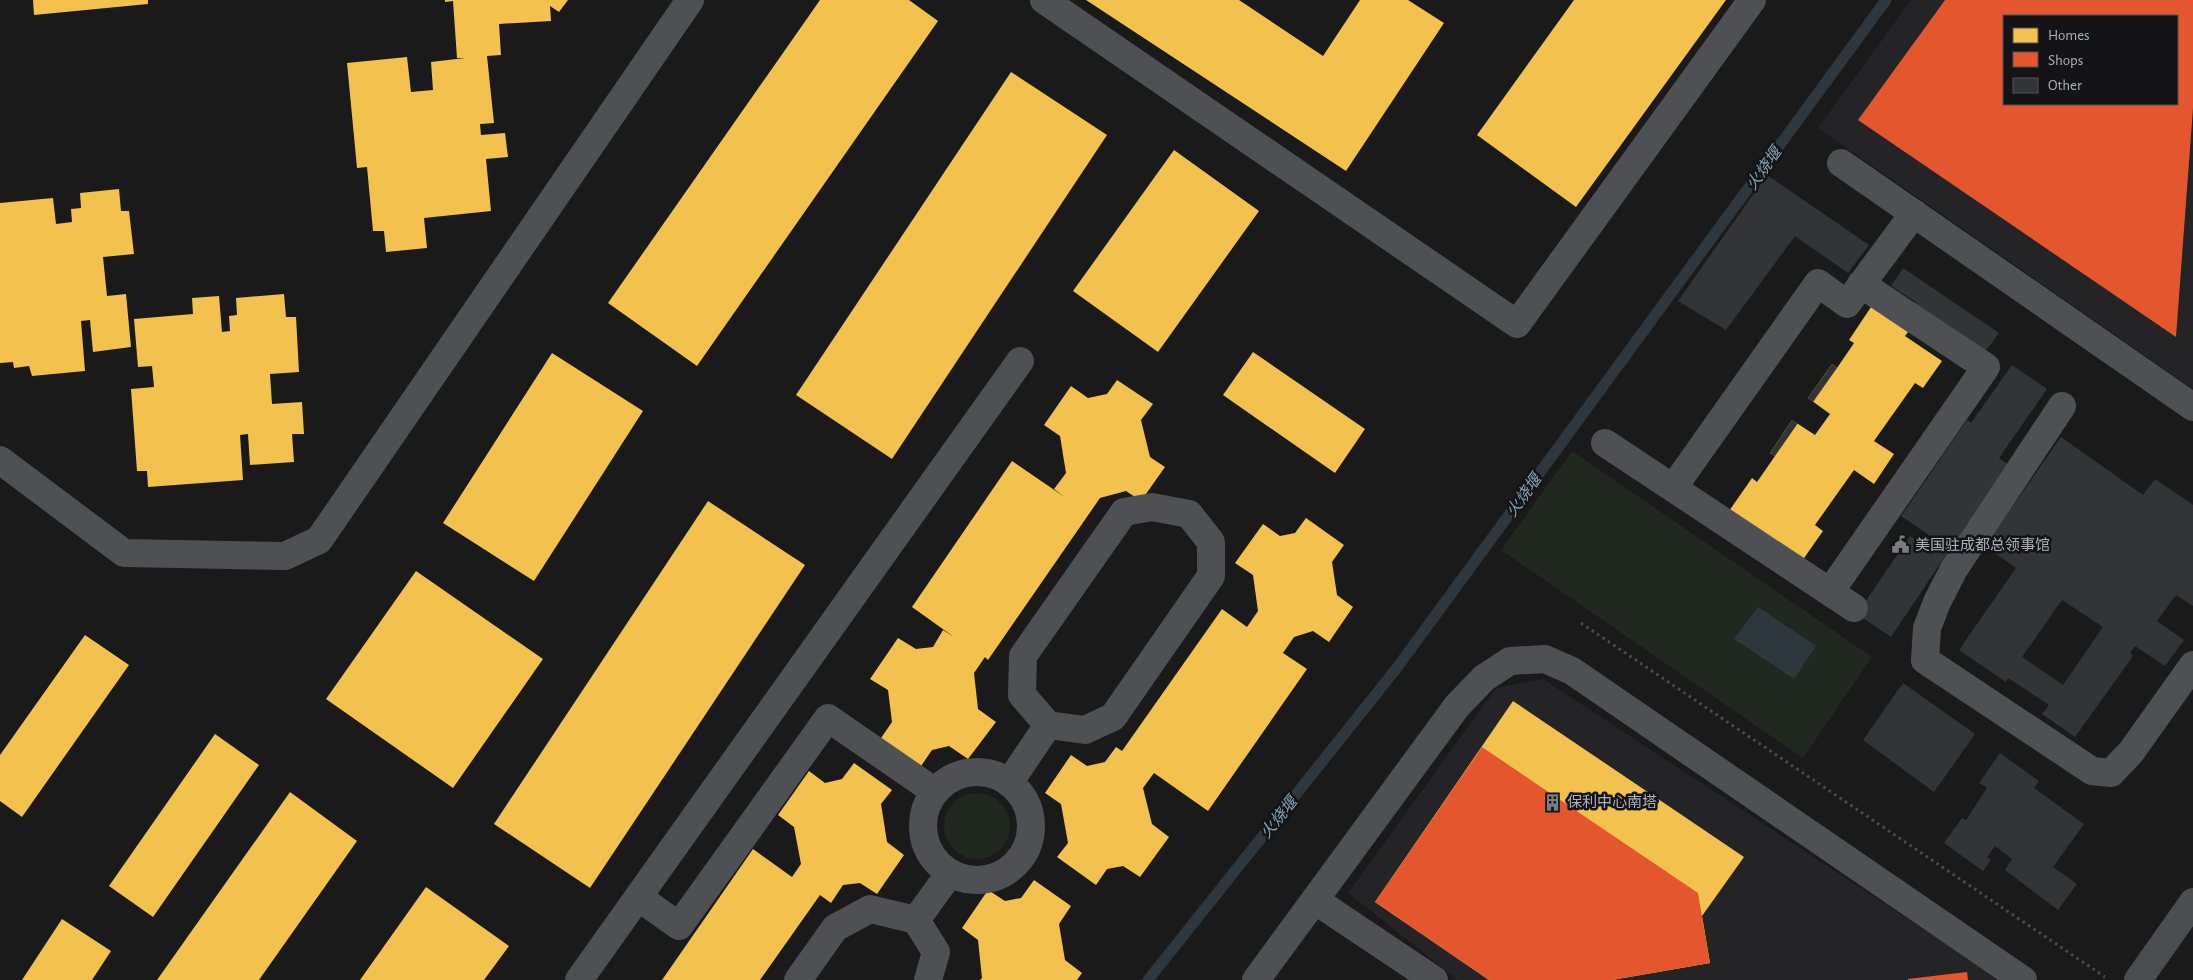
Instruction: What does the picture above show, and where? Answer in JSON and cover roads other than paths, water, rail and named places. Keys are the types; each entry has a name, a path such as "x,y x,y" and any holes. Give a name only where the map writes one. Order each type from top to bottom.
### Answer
{"main road":[{"path":"2138,980 2193,902"}],"street":[{"path":"0,460 124,553 285,556 319,540 690,0"},
{"path":"1044,0 1517,324 1752,0"},
{"path":"1841,163 2193,407"},
{"path":"1673,488 1818,283 1847,304 1914,213"},
{"path":"1830,592 1986,367 1861,284"},
{"path":"580,980 1020,361"},
{"path":"2062,406 1954,569 1937,602 1927,628 1925,660 2092,771 2111,773 2131,752 2191,671"},
{"path":"1605,443 1854,608"},
{"path":"1152,507 1189,514 1210,542 1211,576 1113,717 1084,730 1048,725 1022,696 1023,656 1124,512 1152,507"},
{"path":"1256,980 1316,901 1457,706 1484,678 1510,661 1545,659 1572,671 2022,980"},
{"path":"638,897 679,926 828,718 934,791"},
{"path":"1009,783 1048,725"},
{"path":"983,771 1001,777 1009,783 1016,787 1026,802 1031,821 1030,839 1023,856 1010,869 995,877 978,881 960,879 931,858 924,842 922,824 925,807 934,791 948,779 965,772 983,771"},
{"path":"916,920 950,873"},
{"path":"1316,901 1434,980"},
{"path":"798,980 835,928 870,909 916,920 936,952 928,980"}],"waterway":[{"name":"火烧堰","path":"1148,980 1396,669 1886,0"}],"place":[{"name":"美国驻成都总领事馆","path":"1901,545"},
{"name":"保利中心南塔","path":"1553,802"}]}
